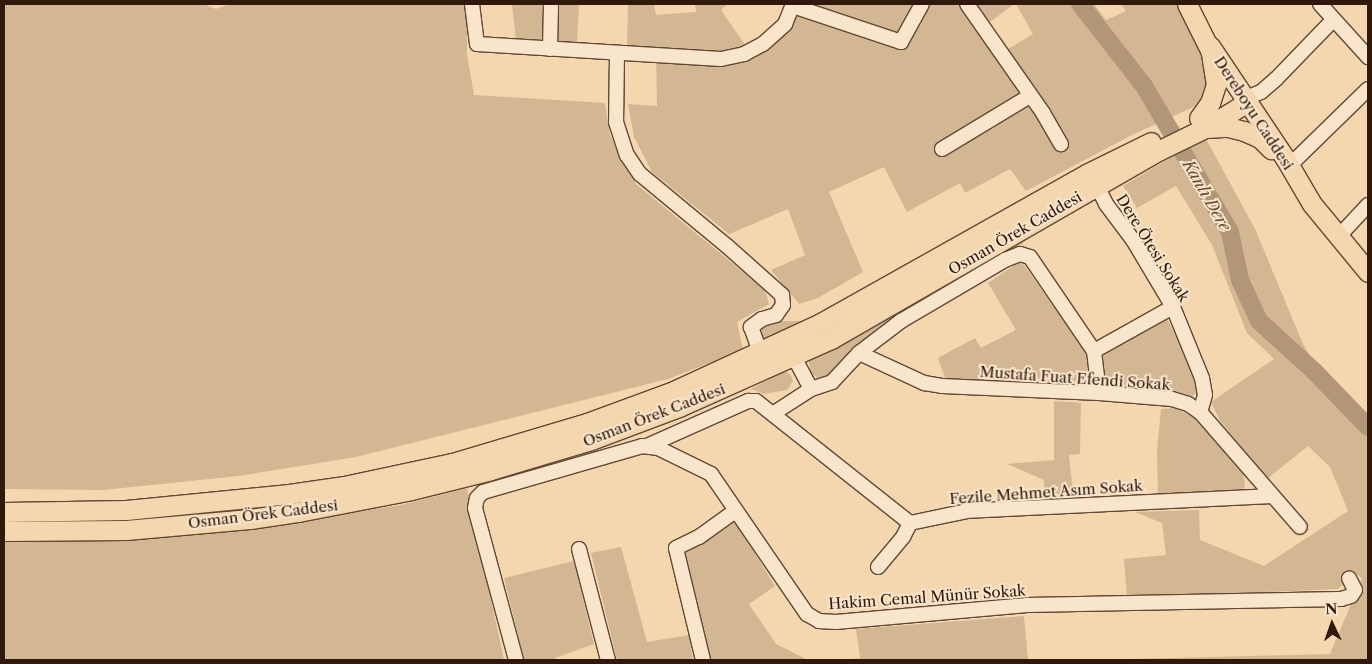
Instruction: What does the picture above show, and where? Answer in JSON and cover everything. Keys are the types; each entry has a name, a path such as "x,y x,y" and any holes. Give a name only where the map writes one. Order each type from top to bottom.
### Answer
{"main road":[{"name":"Dereboyu Caddesi","path":"1187,4 1241,101 1281,164 1293,173"},
{"path":"1210,46 1216,85 1210,103 1196,126 1228,127 1244,131 1260,138 1272,149"},
{"name":"Dereboyu Caddesi","path":"1241,101 1254,115 1312,204 1340,235 1368,272"},
{"name":"Osman Örek Caddesi","path":"4,512 126,510 249,499 344,486 405,474 492,453 587,423 676,390 847,310 1088,173 1154,146 1196,126 1241,101"},
{"name":"Osman Örek Caddesi","path":"4,530 126,530 250,518 411,490 491,470 590,440 679,407 794,357 849,329 1097,186 1154,146"}],"street":[{"path":"472,4 477,44 721,59 744,54 763,44 785,24 793,5 901,42 922,4"},
{"path":"550,49 551,4"},
{"path":"967,4 1030,96 1044,113 1062,144"},
{"path":"1320,4 1368,57"},
{"path":"1241,101 1260,92 1276,79 1334,19"},
{"path":"617,54 616,122 627,154 640,174 727,246 782,295 783,306 776,315 762,319 751,327 760,352"},
{"path":"1293,173 1368,90"},
{"path":"942,149 1030,96"},
{"name":"Dere Ötesi Sokak","path":"1097,186 1106,204 1133,240 1173,307 1202,378 1204,395 1200,412"},
{"path":"1340,235 1368,204"},
{"path":"774,413 810,389 832,382 859,353 901,321 1006,260 1020,254 1030,257 1094,351 1099,393"},
{"path":"1094,351 1173,307"},
{"name":"Mustafa Fuat Efendi Sokak","path":"859,353 924,383 942,386 1099,393 1172,399 1188,404 1200,412 1271,496 1300,527"},
{"path":"794,357 810,389"},
{"path":"516,660 475,508 477,498 483,492 647,446 748,400 756,401 774,413 910,523 903,537 878,567"},
{"name":"Hakim Cemal Münür Sokak","path":"647,446 658,448 711,474 807,614 816,620 825,622 1027,606 1342,599 1351,596 1355,590 1349,578"},
{"name":"Fezile Mehmet Asım Sokak","path":"910,523 967,511 1271,496"},
{"path":"703,660 676,550 679,546 698,537 736,510"},
{"path":"579,549 608,660"}],"shaded area":[{"path":"4,4 203,4 216,9 230,4 464,4 467,17 467,55 474,95 605,103 610,135 636,184 765,290 769,304 737,322 743,350 668,379 356,457 239,476 103,490 4,489"},
{"path":"512,4 579,4 577,43 516,40"},
{"path":"628,4 654,4 656,15 696,12 695,4 727,4 721,10 754,58 781,38 794,22 801,4 1014,4 978,31 996,56 1033,34 1016,4 1094,4 1106,20 1126,11 1122,6 1125,4 1180,4 1211,62 1209,83 1200,104 1130,136 1026,191 1010,169 965,193 960,183 907,212 884,167 829,192 863,272 818,298 799,304 771,270 805,255 788,209 729,234 652,172 634,137 628,104 657,106 656,49 627,47"},
{"path":"1205,137 1255,229 1303,344 1349,420 1368,421 1368,660 1087,660 1330,654 1362,578 1354,573 1338,589 1127,598 1124,559 1166,555 1162,523 1135,512 1199,510 1200,540 1264,566 1348,511 1330,467 1308,446 1267,479 1220,421 1211,402 1274,359 1247,333 1212,245 1176,186 1137,208 1123,186"},
{"path":"1020,237 1023,244 873,332 829,376 818,378 811,373 808,356"},
{"path":"1021,261 1086,352 1090,374 1085,387 946,381 938,358 975,338 981,348 1016,330 988,283"},
{"path":"1167,319 1200,380 1198,390 1190,399 1170,392 1107,388 1102,355"},
{"path":"770,321 805,321 768,340 762,338 758,331"},
{"path":"785,371 790,374 793,381 787,390 764,394 751,389"},
{"path":"1054,401 1081,403 1080,454 1069,455 1074,501 1045,502 1044,480 1007,464 1054,460"},
{"path":"1175,408 1193,417 1243,472 1245,487 1235,494 1158,497 1157,450 1161,409"},
{"path":"467,488 504,660 4,660 4,539 276,524 401,505"},
{"path":"735,521 775,586 749,604 776,644 808,660 710,660 685,552"},
{"path":"621,547 647,642 689,635 693,660 617,660 591,553"},
{"path":"574,561 594,644 555,658 556,660 524,660 504,578"},
{"path":"1024,616 1028,660 841,660 860,658 856,629"}],"waterway":[{"name":"Kanlı Dere","path":"1080,4 1144,86 1230,232 1240,280 1259,321 1315,372 1368,427"}]}
